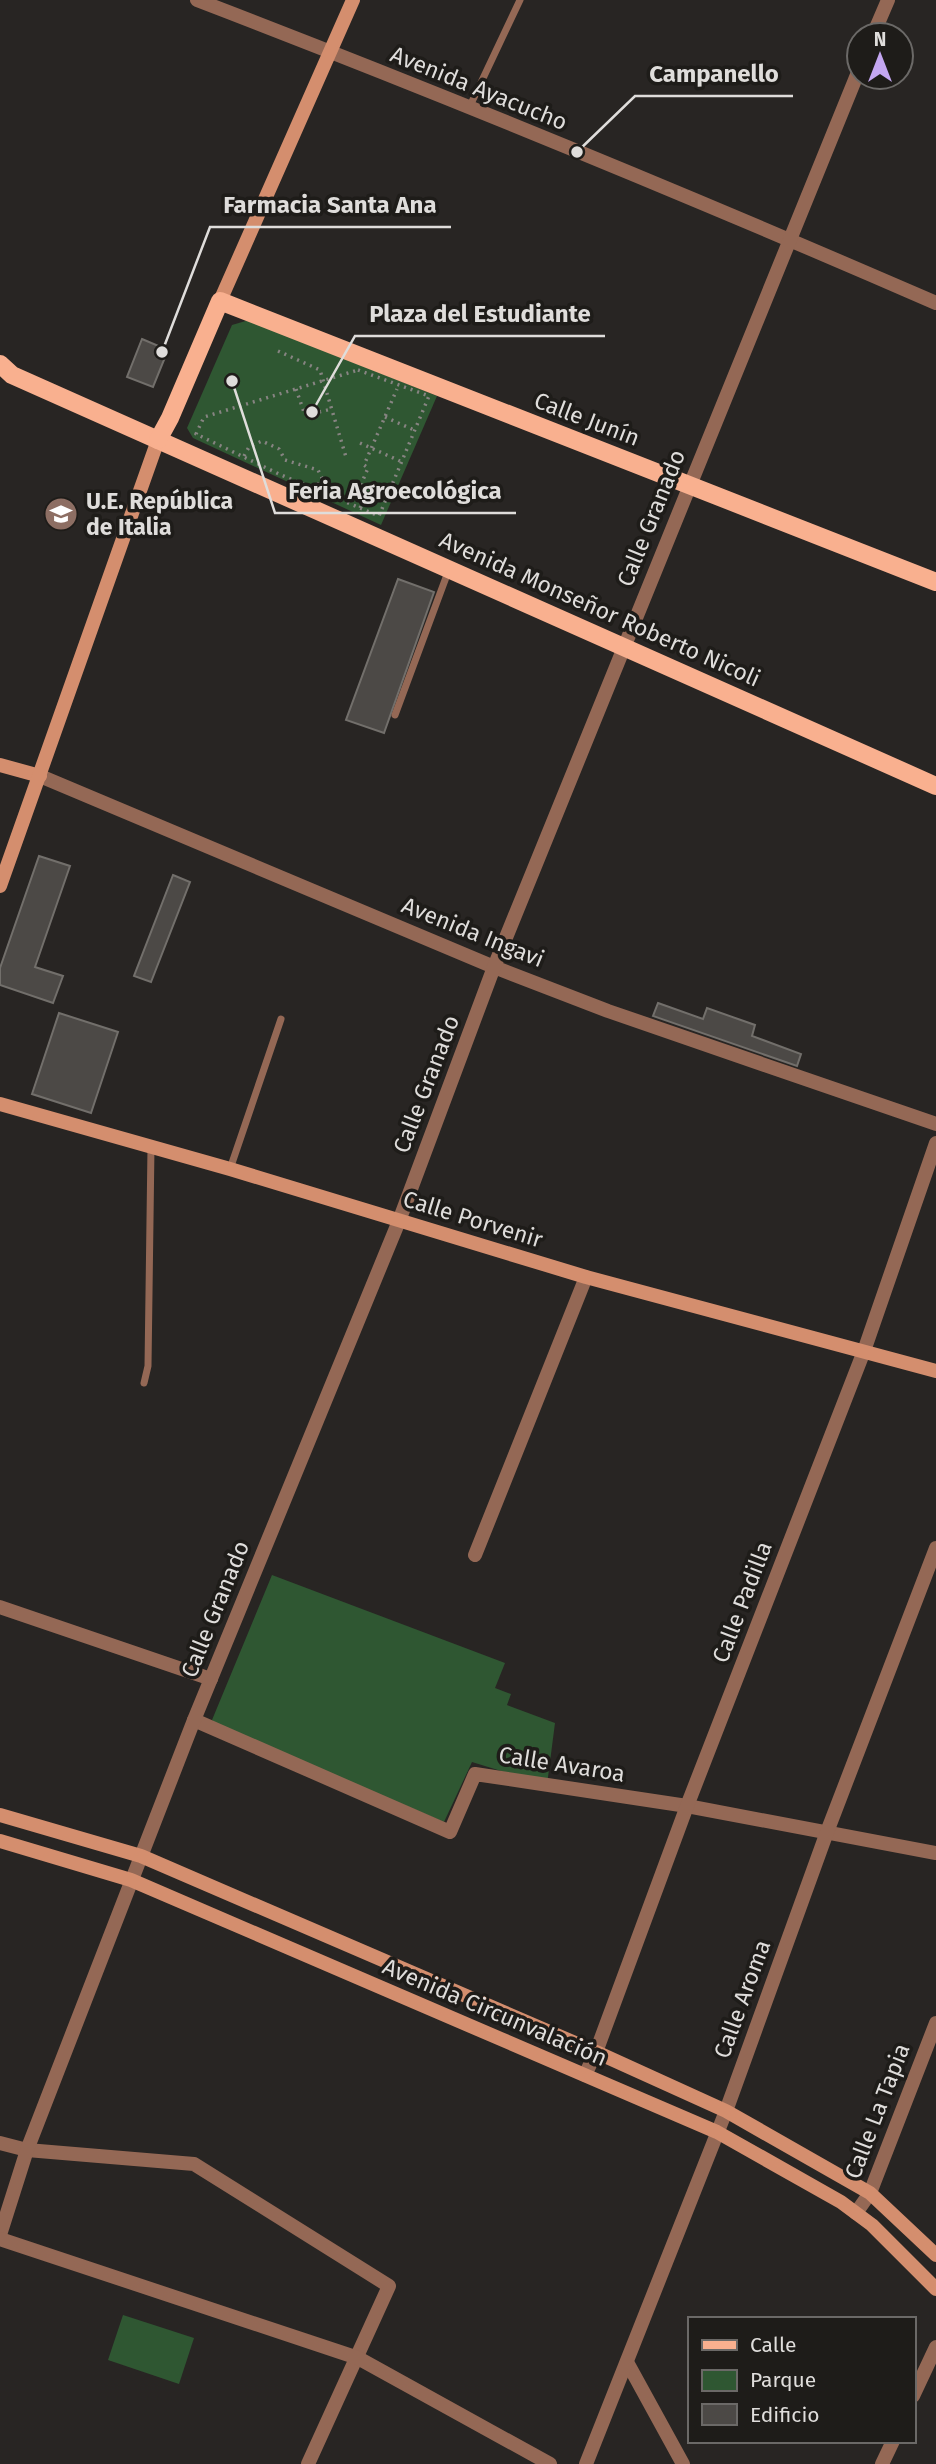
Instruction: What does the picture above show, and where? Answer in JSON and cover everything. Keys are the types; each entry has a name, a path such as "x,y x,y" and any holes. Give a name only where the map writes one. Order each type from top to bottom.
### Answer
{"main road":[{"path":"0,886 158,440 353,0"},
{"name":"Calle Junín","path":"220,301 936,582"},
{"name":"Avenida Monseñor Roberto Nicoli","path":"4,371 936,786"},
{"name":"Avenida Ingavi","path":"0,765 40,776"},
{"name":"Calle Porvenir","path":"0,1104 586,1277 936,1371"},
{"name":"Avenida Circunvalación","path":"0,1815 141,1856 596,2052 726,2111 870,2193 936,2255"},
{"name":"Avenida Circunvalación","path":"0,1841 131,1880 717,2132 841,2202 872,2225 936,2290"}],"street":[{"name":"Avenida Ayacucho","path":"197,0 330,51 790,240 936,303"},
{"path":"879,21 887,0"},
{"name":"Calle Granado","path":"0,2237 27,2150 194,1720 399,1221 494,967 850,91"},
{"name":"Avenida Ingavi","path":"40,776 494,967 608,1011 936,1124"},
{"name":"Calle Padilla","path":"585,2075 864,1351 936,1143"},
{"path":"475,1555 586,1277"},
{"name":"Calle Aroma","path":"586,2464 726,2111 827,1832 936,1548"},
{"path":"0,1607 211,1679"},
{"name":"Calle Avaroa","path":"194,1720 450,1832 475,1774 687,1806 936,1853"},
{"name":"Calle La Tapia","path":"856,2213 870,2193 936,2023"},
{"path":"0,2143 27,2150 194,2164 389,2286 308,2464"},
{"path":"0,2237 358,2358 550,2464"},
{"path":"915,2392 936,2347"},
{"path":"626,2362 683,2464"},
{"path":"882,2464 891,2443"}],"lane":[{"path":"469,108 520,0"},
{"path":"395,715 450,568"},
{"path":"230,1170 281,1019"},
{"path":"144,1383 148,1366 151,1147"}],"path":[{"path":"278,351 320,370 346,457"},
{"path":"358,370 204,417 196,434 379,516 429,396"},
{"path":"360,508 367,493 360,487 368,468 364,465 400,383"},
{"path":"296,389 305,415 331,409"},
{"path":"385,417 414,430"},
{"path":"244,456 250,447 262,441 279,449 285,460 318,470 322,478 315,489"},
{"path":"360,443 401,461"}],"green space":[{"path":"249,320 437,396 381,525 193,438 187,428 232,325"},
{"path":"272,1575 505,1663 495,1688 511,1694 507,1705 555,1723 547,1785 472,1762 444,1822 217,1725 212,1720"},
{"path":"123,2315 194,2338 179,2384 108,2360"}],"building":[{"path":"142,339 168,350 153,387 127,377"},
{"path":"398,579 434,592 384,733 346,720"},
{"path":"39,856 70,866 35,967 63,976 53,1003 0,985 0,968"},
{"path":"173,875 190,882 151,982 134,976"},
{"path":"658,1003 703,1019 707,1008 755,1025 752,1036 801,1054 797,1066 653,1016"},
{"path":"59,1013 118,1032 91,1113 32,1094"}],"place":[{"name":"Campanello","path":"577,152"},
{"name":"Farmacia Santa Ana","path":"162,352"},
{"name":"Feria Agroecológica","path":"232,381"},
{"name":"Plaza del Estudiante","path":"312,412"},
{"name":"U.E. República de Italia","path":"61,514"}]}
